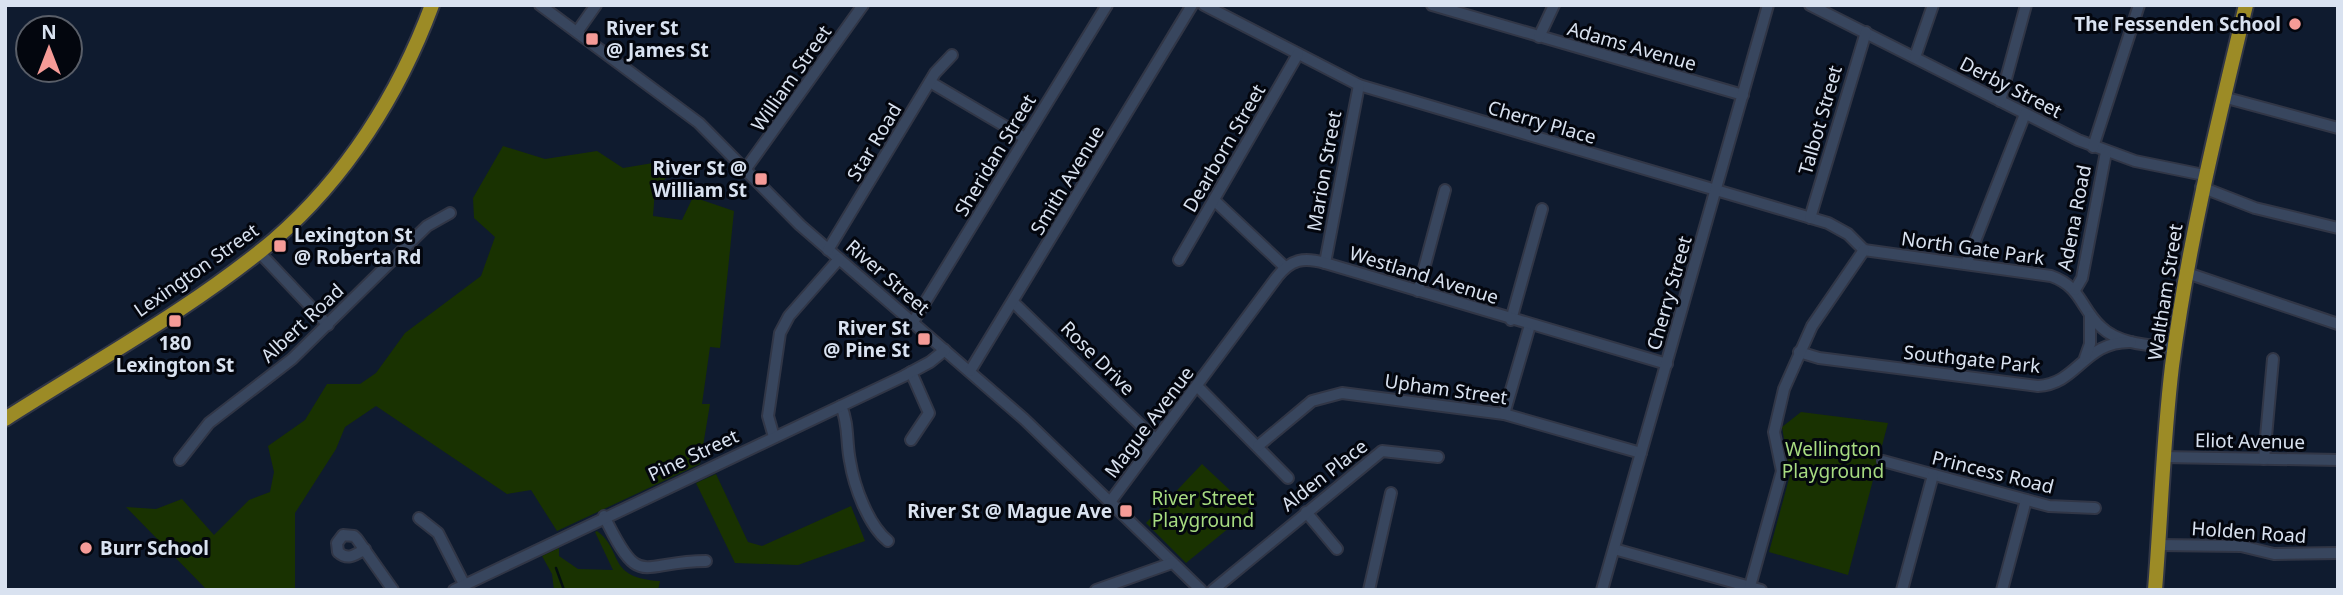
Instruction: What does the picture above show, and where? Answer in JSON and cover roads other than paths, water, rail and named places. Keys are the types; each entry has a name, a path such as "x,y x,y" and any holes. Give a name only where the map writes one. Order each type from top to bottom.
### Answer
{"main road":[{"name":"Lexington Street","path":"5,419 209,288 259,252 314,200 357,148 400,79 432,5"},
{"name":"Waltham Street","path":"2155,590 2162,457 2175,348 2203,181 2243,6"}],"street":[{"name":"River Street","path":"540,5 690,114 828,250 1039,432 1201,590"},
{"path":"577,32 596,5"},
{"name":"William Street","path":"745,170 863,5"},
{"name":"Sheridan Street","path":"913,322 1107,5"},
{"name":"Smith Avenue","path":"970,371 1014,303 1192,5"},
{"name":"Cherry Place","path":"1204,5 1359,85 1810,218 1843,230 1864,250"},
{"name":"Adams Avenue","path":"1432,5 1447,7 1539,37 1743,95"},
{"path":"1539,37 1554,5"},
{"name":"Cherry Street","path":"1602,590 1769,5"},
{"name":"Derby Street","path":"1811,5 2093,147 2203,181 2266,211 2338,229"},
{"path":"1915,57 1933,5"},
{"path":"2000,101 2026,5"},
{"name":"Adena Road","path":"2093,147 2139,5"},
{"name":"Talbot Street","path":"1810,218 1866,32"},
{"name":"Dearborn Street","path":"1179,260 1298,54"},
{"name":"Star Road","path":"828,250 930,82 952,55"},
{"path":"930,82 1025,138"},
{"name":"Marion Street","path":"1325,263 1359,85"},
{"path":"2223,97 2338,128"},
{"path":"1966,264 2025,114"},
{"name":"Adena Road","path":"2075,290 2082,278 2106,152"},
{"path":"1418,291 1445,190"},
{"path":"1215,201 1285,267"},
{"path":"1511,320 1542,209"},
{"name":"Albert Road","path":"180,460 215,418 284,366 426,226 450,213"},
{"path":"1614,549 1753,589 1782,471 1774,440 1775,419 1799,352 1826,303 1864,250"},
{"name":"North Gate Park","path":"1864,250 2047,275 2075,290"},
{"path":"259,252 328,325"},
{"path":"774,437 768,411 780,333 789,316 839,259"},
{"name":"Westland Avenue","path":"1285,267 1302,259 1325,263 1667,364"},
{"name":"Mague Avenue","path":"1110,502 1285,267"},
{"path":"2187,273 2338,324"},
{"path":"2075,290 2090,313 2108,333 2131,342 2175,348"},
{"name":"Rose Drive","path":"1014,303 1156,440"},
{"path":"2085,358 2091,334 2090,313"},
{"path":"1504,414 1530,325"},
{"name":"Southgate Park","path":"1799,352 1819,358 2031,386 2059,380 2085,358 2105,346 2131,342"},
{"name":"Pine Street","path":"459,587 911,372 945,349"},
{"path":"2264,459 2273,359"},
{"path":"911,372 929,414 911,440"},
{"path":"1197,386 1288,478"},
{"name":"Upham Street","path":"1258,446 1312,401 1333,394 1504,414 1641,453"},
{"path":"841,406 847,422 852,468 873,524 888,541"},
{"name":"Alden Place","path":"1213,590 1382,451 1438,457"},
{"name":"Eliot Avenue","path":"2162,457 2338,460"},
{"name":"Princess Road","path":"1882,461 2049,506 2095,508"},
{"path":"1902,590 1933,475"},
{"path":"1369,590 1391,493"},
{"path":"2002,590 2026,500"},
{"path":"1306,512 1337,549"},
{"path":"604,516 621,550 638,566 655,569 706,561"},
{"path":"419,518 438,533 459,587"},
{"path":"365,549 348,557 338,552 337,543 343,535 351,534 357,539 365,549 393,590"},
{"name":"Holden Road","path":"2157,545 2241,546 2274,554 2338,553"},
{"path":"1096,590 1172,563"}],"waterway":[{"path":"556,568 564,590"}],"place":[{"name":"The Fessenden School","path":"2295,24"},
{"name":"River St @ James St","path":"592,39"},
{"name":"River St @ William St","path":"761,179"},
{"name":"Lexington St @ Roberta Rd","path":"280,246"},
{"name":"180 Lexington St","path":"175,321"},
{"name":"River St @ Pine St","path":"924,339"},
{"name":"River St @ Mague Ave","path":"1126,511"},
{"name":"Burr School","path":"86,548"}],"park label":[{"name":"Wellington Playground","path":"1833,460"},
{"name":"River Street Playground","path":"1203,509"}]}
